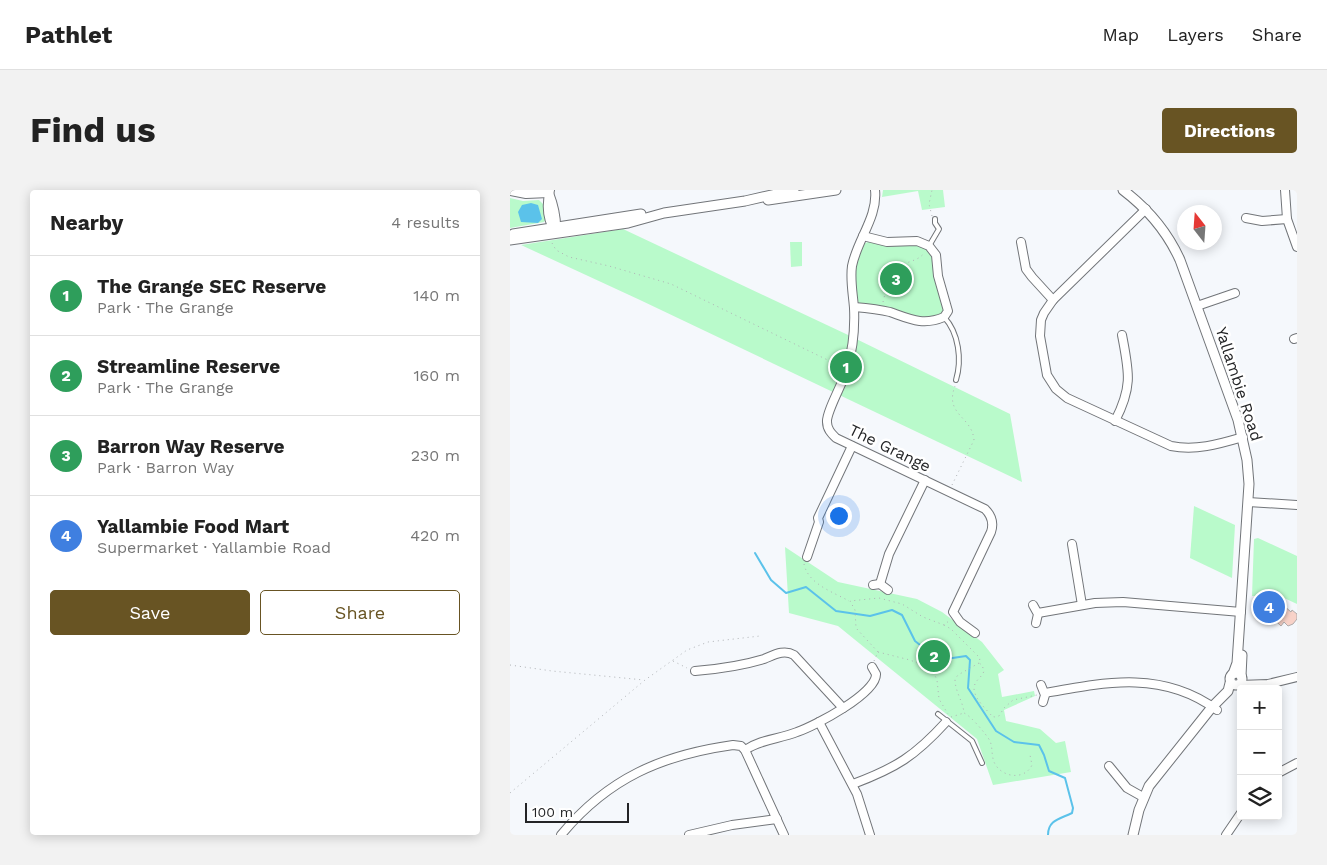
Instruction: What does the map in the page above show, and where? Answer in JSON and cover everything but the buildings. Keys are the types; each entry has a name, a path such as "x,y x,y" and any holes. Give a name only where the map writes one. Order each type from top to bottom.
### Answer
{"street":[{"path":"510,190 521,194 550,192 547,206 554,231"},
{"path":"745,201 794,190"},
{"path":"510,240 626,216 664,213 836,190"},
{"name":"The Grange","path":"870,190 871,216"},
{"name":"The Grange","path":"875,190 875,202 871,216 856,251 852,268 853,345 847,369 826,423 832,435 985,510 990,515 993,523 991,532 954,612"},
{"name":"Yallambie Road","path":"1123,190 1146,209 1174,246 1243,437 1248,472 1248,502 1241,612 1243,640 1237,680"},
{"path":"1285,190 1287,219 1297,247"},
{"path":"1146,209 1053,300 1044,313 1040,328 1047,375 1052,385 1060,394 1164,444 1180,448 1202,448 1243,437"},
{"path":"1246,218 1262,221 1287,219"},
{"path":"510,235 554,231"},
{"path":"854,308 882,310 915,321 933,321 944,317 947,314 948,308 938,276 936,255 930,246 918,241 887,242 863,236"},
{"path":"1020,242 1026,268 1032,278 1053,300"},
{"path":"1197,306 1234,293"},
{"path":"1115,421 1125,400 1129,382 1128,365 1122,335"},
{"path":"807,557 819,522 818,518 852,446"},
{"path":"888,590 877,584 924,480"},
{"path":"1248,502 1297,505"},
{"path":"1072,544 1082,606"},
{"path":"1038,613 1109,602 1140,602 1241,612"},
{"path":"1032,605 1038,613 1036,623"},
{"path":"954,612 960,622 975,633"},
{"path":"695,671 741,666 780,653 789,653 794,655 843,708"},
{"path":"705,660 706,670"},
{"path":"746,750 758,743 786,736 819,722 843,708 858,698 875,681 876,674 872,667"},
{"path":"1133,835 1143,797 1157,776 1180,749 1201,729 1214,708 1237,680 1261,685 1297,677"},
{"path":"1045,693 1106,682 1134,682 1176,690 1194,696 1214,708"},
{"path":"1041,685 1045,693 1043,702"},
{"path":"819,722 853,784 870,835"},
{"path":"853,784 883,772 910,756 922,747 946,722"},
{"path":"562,835 598,798 640,770 666,759 696,750 733,745 741,746 746,750 784,835"},
{"path":"1282,771 1297,763"},
{"path":"1108,766 1127,788 1143,797"},
{"path":"689,835 722,826 777,819"},
{"path":"1226,835 1237,819"}],"lane":[{"path":"930,246 939,228 935,223 935,219"},
{"path":"944,317 953,328 955,338 960,366 956,380"},
{"path":"938,714 972,741 982,763"}],"path":[{"path":"932,190 929,204 931,215 935,219"},
{"path":"554,231 553,246 561,254 671,284 847,369"},
{"path":"882,310 888,278 895,269 903,264 918,260 930,246"},
{"path":"947,491 954,482 974,440 970,429 952,402 956,380"},
{"path":"807,557 804,564 806,572 812,580 850,601 855,610 856,628 878,652 910,660 932,669 937,680 939,700 950,717 956,717 964,713"},
{"path":"850,601 879,598 902,604 923,617 951,629 980,660 979,664 982,665 984,671 982,677 975,684 975,694 994,717 999,716 1004,708 1013,700 1045,693"},
{"path":"944,625 951,619 954,612"},
{"path":"510,793 645,680 687,650 708,642 760,636"},
{"path":"872,667 878,652"},
{"path":"672,661 695,671"},
{"path":"964,713 954,681 956,677 979,664"},
{"path":"510,665 645,680"},
{"path":"964,713 970,716 990,740 994,763 1003,772 1020,776 1027,773 1032,765 1030,755"}],"green space":[{"path":"883,190 943,190 945,207 922,210 918,191 882,197"},
{"path":"510,198 523,201 539,200 544,205 546,219 544,222 510,228"},
{"path":"623,229 1010,414 1022,482 521,245"},
{"path":"790,242 802,242 802,266 791,267"},
{"path":"868,242 898,245 917,244 928,249 933,255 946,308 942,316 920,319 859,304 855,281 856,266 863,244"},
{"path":"1194,506 1235,525 1232,578 1190,558"},
{"path":"1258,538 1297,556 1297,604 1282,597 1252,596 1254,539"},
{"path":"785,547 838,582 917,599 942,612 982,642 1004,670 998,674 1002,697 1034,691 1035,696 1004,710 1006,721 1040,729 1056,743 1065,741 1071,772 993,785 977,739 838,626 789,613"}],"water":[{"path":"531,203 538,205 542,219 538,223 521,222 518,212 522,205"}],"waterway":[{"path":"755,553 771,580 786,593 806,587 836,611 870,616 892,610 902,615 915,641 939,660 966,656 970,660 968,688 996,731 1014,742 1039,745 1049,771 1065,778 1073,808 1072,813 1052,823 1048,835"}],"place":[{"name":"Barron Way Reserve","path":"896,279"},
{"name":"The Grange SEC Reserve","path":"846,367"},
{"name":"Yallambie Food Mart","path":"1269,607"},
{"name":"Streamline Reserve","path":"934,656"}]}
